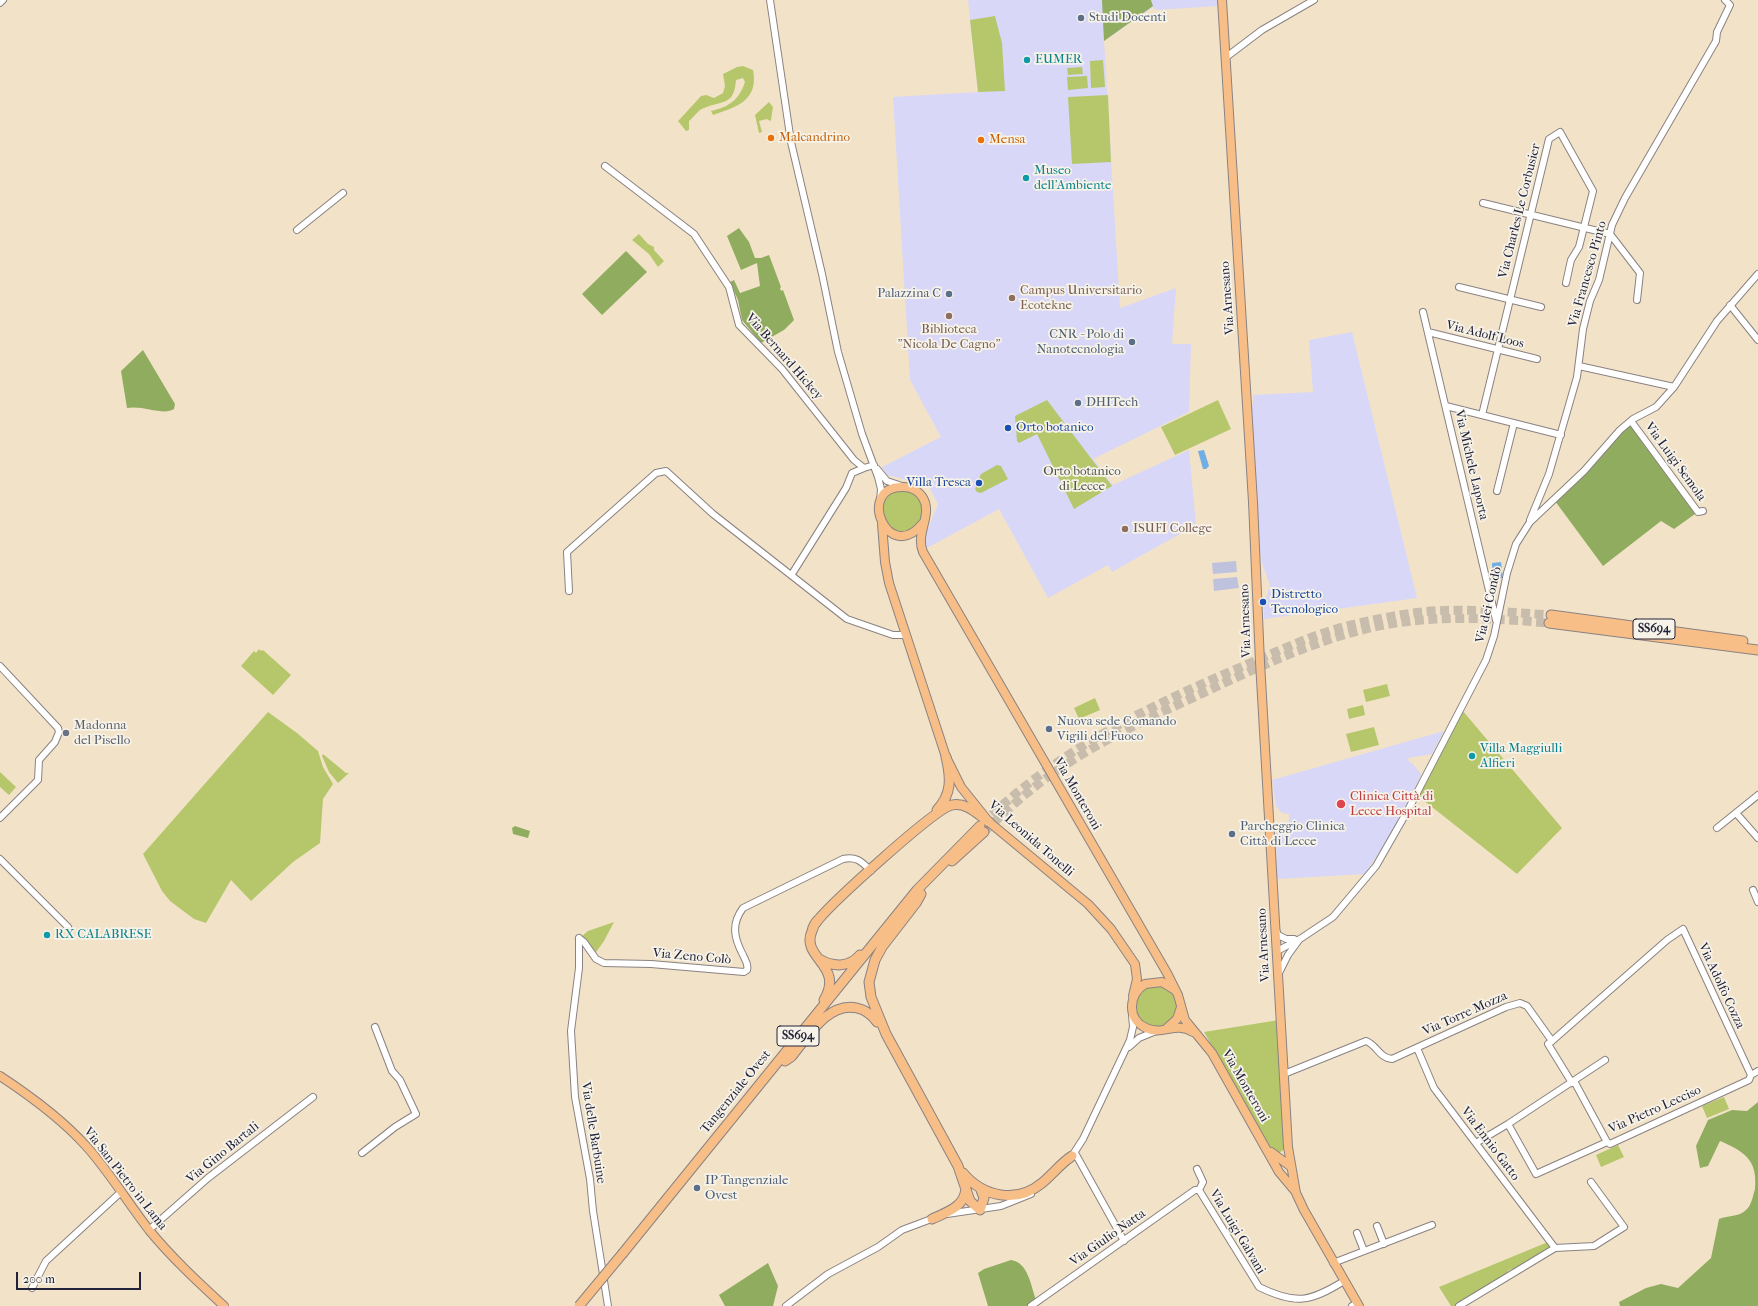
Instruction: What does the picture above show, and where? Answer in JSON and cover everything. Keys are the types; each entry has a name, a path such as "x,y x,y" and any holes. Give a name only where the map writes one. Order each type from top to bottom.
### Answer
{"highway":[{"name":"SS694","path":"1758,644 1550,619 1758,650"},
{"path":"932,816 946,798 949,788 950,774 946,757"},
{"path":"886,1034 875,1019 863,1010 854,1008 840,1009 824,1019 792,1057 785,1057 786,1047 828,993 830,979 811,947 811,933 816,922 932,816 946,807 963,806 971,809 989,822"},
{"name":"Tangenziale Ovest","path":"579,1306 625,1254 785,1057 921,894 982,829 936,869 894,918 785,1057"},
{"path":"921,894 878,954 872,967 869,982 871,997 886,1034 958,1166 966,1185 970,1201 980,1210 984,1198 980,1190 958,1166"},
{"path":"819,959 837,965 854,960 890,920 894,918"},
{"path":"980,1190 999,1195 1025,1192 1041,1184 1073,1155"},
{"path":"932,1218 959,1205 965,1194 966,1185"},
{"name":"Tangenziale Ovest","path":"587,1306 625,1254"}],"main road":[{"name":"Via Arnesano","path":"1222,0 1253,502 1260,662 1288,1146"},
{"path":"905,487 890,490 880,502 878,510 882,524 893,533 900,535 913,533 924,523"},
{"name":"Via Monteroni","path":"905,487 917,491 925,502 927,510 921,541 923,552 1167,973 1180,999 1185,1020 1212,1053 1270,1152 1276,1166 1296,1193 1356,1305"},
{"name":"Via Leonida Tonelli","path":"882,524 885,562 889,583 946,757 961,787 989,822 1088,904 1103,919 1118,938 1135,964 1138,979 1133,996"},
{"path":"1157,1031 1140,1025 1133,1015 1131,1009 1133,996 1140,987 1150,982 1167,984 1176,991"},
{"path":"1166,1029 1177,1019 1181,1007"},
{"name":"Via Monteroni","path":"1157,1031 1182,1027 1199,1036"},
{"name":"Via San Pietro in Lama","path":"0,1076 42,1105 63,1123 87,1148 167,1251 224,1306"},
{"path":"1270,1152 1280,1155 1288,1146"},
{"name":"Via Monteroni","path":"1288,1146 1290,1166 1296,1193"},
{"name":"Via Monteroni","path":"1270,1152 1290,1166"},
{"path":"1276,1166 1284,1168 1290,1166"}],"street":[{"path":"0,3 3,0"},
{"path":"770,0 791,142 822,274 836,346 862,434 875,466 881,489 880,502"},
{"path":"1225,58 1262,30 1314,0"},
{"name":"Via Francesco Pinto","path":"1530,522 1549,474 1578,377 1582,328 1590,301 1599,280 1612,225 1625,198 1716,41 1717,32 1730,5 1724,0"},
{"name":"Via Charles Le Corbusier","path":"1482,415 1548,139 1560,132 1593,191 1579,247 1571,260 1566,283"},
{"name":"Via Bernard Hickey","path":"604,166 694,234 728,287 739,325 782,369 854,460 864,468"},
{"path":"297,230 343,193"},
{"path":"1484,203 1610,234 1640,273 1641,278 1637,300"},
{"name":"Via dei Condò","path":"1277,951 1300,939 1334,916 1376,866 1408,810 1486,660 1497,624 1507,573 1516,544 1530,522 1584,471 1620,430 1631,421 1656,408 1674,387 1717,321 1758,274"},
{"path":"1459,287 1541,306"},
{"path":"1730,305 1758,340"},
{"name":"Via Michele Laporta","path":"1424,312 1497,624"},
{"name":"Via Adolf Loos","path":"1428,332 1537,359"},
{"path":"1579,366 1674,387"},
{"path":"1446,406 1561,435"},
{"name":"Via Luigi Semola","path":"1631,421 1698,512 1703,511"},
{"path":"1497,491 1514,423"},
{"path":"792,574 846,488 852,472 875,466"},
{"path":"875,466 888,481 905,487"},
{"path":"569,591 567,552 653,475 661,471 671,475 713,514 852,622 893,635 906,635"},
{"path":"0,666 58,728 59,732 55,742 38,760 38,780 0,818"},
{"path":"1717,828 1758,795"},
{"path":"1736,813 1758,838"},
{"path":"0,859 68,927"},
{"name":"Via Zeno Colò","path":"579,938 584,942 596,960 604,963 651,964 744,972 748,967 737,944 734,931 737,917 743,908 810,877 843,859 859,859 871,871"},
{"path":"1752,890 1758,902"},
{"path":"1275,928 1278,935 1286,939 1300,939"},
{"name":"Via Adolfo Cozza","path":"1552,1041 1667,940 1682,929 1751,1075"},
{"name":"Via delle Barbuine","path":"579,938 579,968 571,1031 575,1097 590,1179 593,1211 608,1306"},
{"name":"Via dei Condò","path":"1278,979 1285,961 1300,939"},
{"name":"Via Torre Mozza","path":"1284,1074 1366,1041 1389,1059 1520,1002 1527,1006 1552,1041"},
{"path":"786,1306 828,1274 878,1247 902,1230 932,1218 948,1214 980,1210 1007,1204 1029,1195 1042,1187 1060,1172 1073,1155 1122,1057 1132,1034 1131,1009"},
{"path":"362,1153 390,1131 416,1114 400,1080 392,1071 375,1027"},
{"path":"1122,1057 1130,1046 1139,1038 1157,1031"},
{"path":"1552,1041 1548,1044 1573,1082 1607,1142"},
{"name":"Via Ennio Gatto","path":"1416,1048 1434,1088 1555,1248"},
{"path":"1476,1143 1508,1124 1605,1060"},
{"name":"Via Pietro Lecciso","path":"1508,1124 1536,1174 1607,1142 1610,1144 1749,1080 1751,1075 1758,1071"},
{"name":"Via Gino Bartali","path":"150,1230 208,1178 313,1097"},
{"path":"1073,1155 1124,1241"},
{"name":"Via Luigi Galvani","path":"1197,1169 1203,1182 1200,1190 1258,1287 1291,1298 1305,1299 1318,1296 1344,1281"},
{"path":"1459,1306 1555,1248 1594,1246 1624,1227 1591,1182"},
{"name":"Via Giulio Natta","path":"1031,1306 1196,1190 1200,1190"},
{"path":"32,1288 46,1261 121,1192"},
{"path":"1334,1263 1432,1225"},
{"path":"1376,1226 1384,1244"},
{"path":"1357,1232 1364,1252"}],"shaded area":[{"name":"Campus Universitario Ecotekne","path":"968,0 1218,0 1218,6 1156,10 1153,7 1104,41 1120,308 1176,288 1172,344 1191,344 1189,412 1093,459 1113,485 1189,450 1196,525 1112,572 1108,565 1048,598 999,509 927,548 923,542 938,504 928,485 887,475 882,467 941,437 910,380 893,97 978,92"},
{"path":"1352,332 1417,598 1264,619 1264,605 1270,585 1263,566 1259,548 1249,404 1253,404 1253,395 1313,392 1309,340"},
{"path":"1236,561 1237,572 1213,574 1212,563"},
{"path":"1237,577 1239,588 1214,591 1213,579"},
{"name":"Clinica Città di Lecce Hospital","path":"1444,731 1432,754 1408,758 1409,762 1412,763 1421,774 1420,778 1386,842 1365,874 1277,879 1276,834 1280,825 1289,821 1289,814 1282,813 1276,806 1272,780"}],"green space":[{"path":"1102,0 1151,0 1153,6 1104,41"},
{"path":"995,16 1002,43 1005,91 978,92 970,20"},
{"path":"1103,60 1105,87 1091,88 1090,61"},
{"path":"743,66 753,70 753,89 749,96 744,101 730,109 713,115 711,111 728,105 740,94 745,82 743,78 736,80 733,94 730,98 726,101 700,110 689,121 689,130 686,131 678,121 701,96 706,95 714,98 723,93 725,86 723,74 737,67"},
{"path":"1082,67 1083,74 1068,75 1067,68"},
{"path":"1087,76 1088,88 1068,90 1067,77"},
{"path":"1108,95 1111,162 1072,164 1068,97"},
{"path":"769,102 773,107 771,120 770,121 767,119 759,121 762,132 759,133 755,115"},
{"path":"739,228 749,242 755,258 761,258 769,255 781,287 781,291 783,290 794,320 784,330 761,343 742,320 738,300 730,282 734,280 740,293 760,286 757,263 741,270 727,236"},
{"path":"639,234 648,244 654,247 654,250 664,261 658,267 649,254 632,240"},
{"path":"626,251 647,272 602,315 582,294"},
{"path":"143,350 175,404 174,409 170,411 133,407 127,408 121,371"},
{"name":"Orto botanico di Lecce","path":"1047,400 1112,486 1074,509 1037,434 1019,443 1017,441 1015,416"},
{"path":"1218,400 1231,429 1175,455 1161,427"},
{"path":"1631,424 1695,514 1674,529 1661,521 1603,566 1555,501 1595,464 1621,431"},
{"path":"997,465 1001,466 1008,479 981,493 977,492 975,489 981,474"},
{"path":"903,490 918,496 924,511 918,526 903,532 888,526 882,511 888,496"},
{"path":"259,649 261,651 263,650 291,675 273,695 241,666 254,651 256,653"},
{"path":"1387,684 1390,696 1366,702 1363,690"},
{"path":"1095,698 1100,710 1079,719 1074,708"},
{"path":"1363,705 1365,715 1349,719 1347,709"},
{"path":"1462,710 1562,828 1517,874 1418,796"},
{"path":"268,712 297,733 318,751 323,767 333,784 323,799 320,843 293,862 251,901 231,880 206,923 194,919 170,901 162,891 143,854"},
{"path":"1374,727 1379,745 1351,752 1346,734"},
{"path":"323,754 346,773 349,773 338,783 329,772 322,756"},
{"path":"0,772 16,787 9,795 0,787"},
{"path":"515,826 530,831 528,838 513,834 512,828"},
{"path":"614,922 604,941 594,955 582,936 588,931"},
{"path":"1152,985 1160,985 1168,988 1174,994 1177,1006 1174,1018 1168,1024 1160,1027 1152,1027 1144,1024 1138,1018 1135,1010 1135,1002 1138,994 1144,988"},
{"path":"1279,1020 1285,1149 1279,1153 1271,1148 1204,1032"},
{"path":"1724,1097 1729,1109 1707,1118 1702,1106"},
{"path":"1758,1102 1758,1306 1620,1306 1619,1302 1646,1288 1661,1284 1678,1288 1711,1258 1719,1219 1738,1215 1749,1207 1755,1189 1755,1179 1754,1170 1747,1158 1736,1148 1720,1141 1708,1166 1700,1168 1696,1146 1708,1120 1732,1110 1747,1111"},
{"path":"1618,1145 1624,1157 1601,1167 1596,1155"},
{"path":"1548,1242 1552,1248 1517,1268 1509,1270 1505,1276 1454,1306 1451,1306 1439,1287"},
{"path":"1011,1260 1017,1262 1025,1270 1036,1300 1028,1306 988,1306 978,1273 984,1269"},
{"path":"768,1263 778,1286 773,1306 725,1306 719,1295"}],"water":[{"path":"1204,450 1209,466 1206,469 1203,469 1198,451"},
{"path":"1501,562 1503,578 1493,579 1492,563"}],"tunnel":[{"path":"982,824 1039,776 1100,735 1199,685 1312,637 1362,622 1430,611 1482,611 1551,615"},
{"path":"984,832 1041,782 1098,745 1218,686 1313,645 1362,630 1429,619 1515,620 1549,623"}],"place":[{"name":"Studi Docenti","path":"1081,18"},
{"name":"EUMER","path":"1027,60"},
{"name":"Malcandrino","path":"771,138"},
{"name":"Mensa","path":"981,140"},
{"name":"Museo dell'Ambiente","path":"1026,178"},
{"name":"Palazzina C","path":"949,294"},
{"name":"Campus Universitario Ecotekne","path":"1012,298"},
{"name":"Biblioteca \"Nicola De Cagno\"","path":"949,316"},
{"name":"CNR - Polo di Nanotecnologia","path":"1132,342"},
{"name":"DHITech","path":"1078,403"},
{"name":"Orto botanico","path":"1008,428"},
{"name":"Villa Tresca","path":"979,483"},
{"name":"ISUFI College","path":"1125,529"},
{"name":"Distretto Tecnologico","path":"1263,602"},
{"name":"Nuova sede Comando Vigili del Fuoco","path":"1049,729"},
{"name":"Madonna del Pisello","path":"66,733"},
{"name":"Villa Maggiulli Alfieri","path":"1472,756"},
{"name":"Clinica Città di Lecce Hospital","path":"1341,804"},
{"name":"Parcheggio Clinica Città di Lecce","path":"1232,834"},
{"name":"RX CALABRESE","path":"47,935"},
{"name":"IP Tangenziale Ovest","path":"697,1188"}]}
